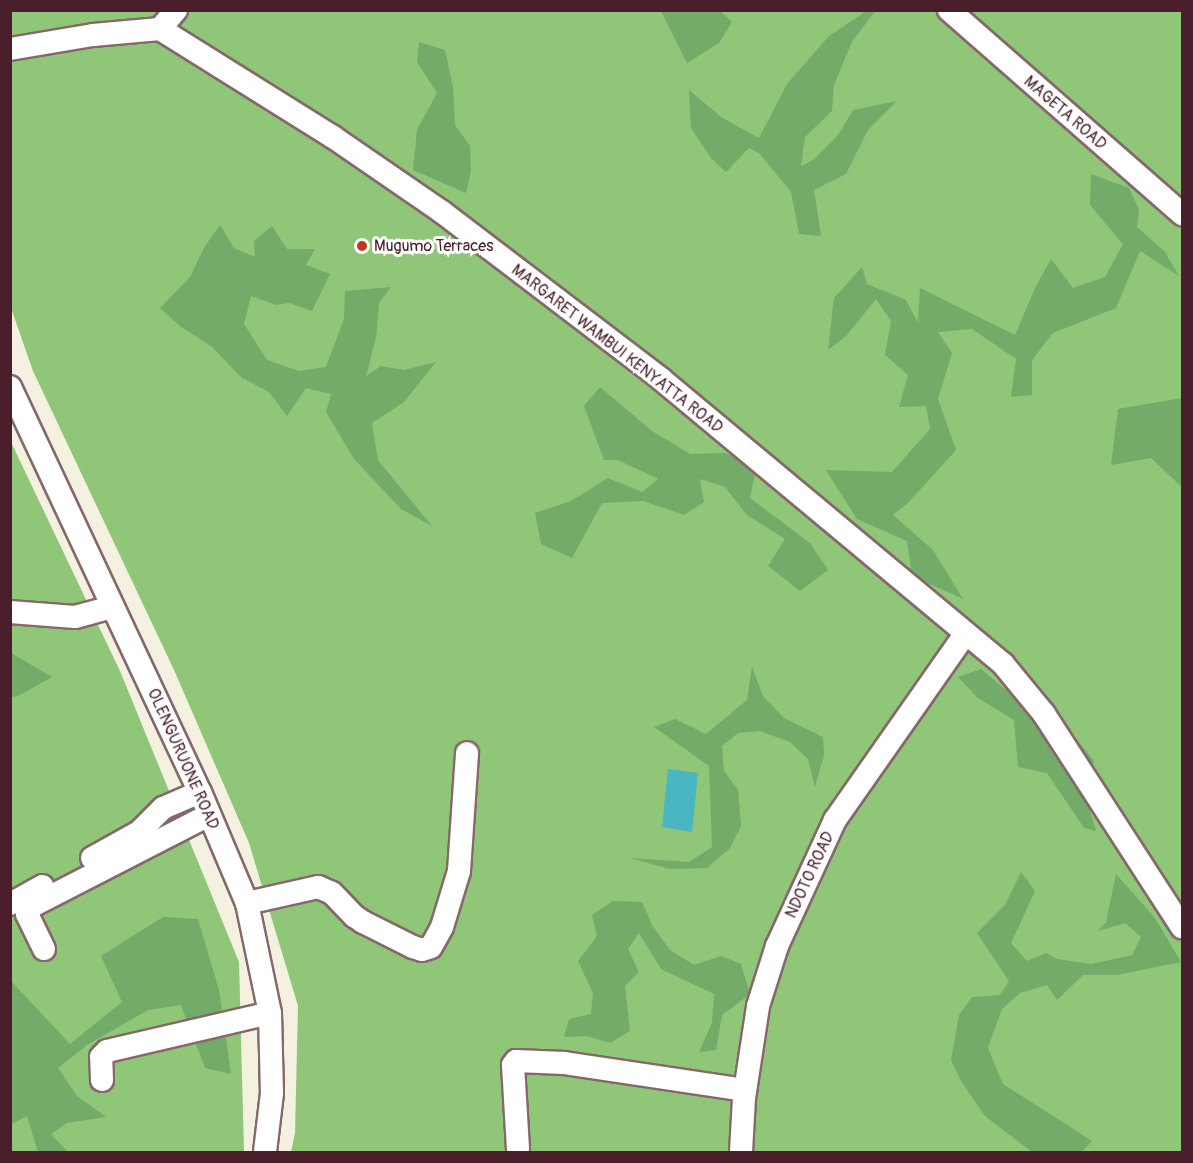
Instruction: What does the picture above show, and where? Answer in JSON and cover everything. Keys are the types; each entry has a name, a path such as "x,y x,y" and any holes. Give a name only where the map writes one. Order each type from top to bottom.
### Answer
{"street":[{"path":"10,49 93,35 160,29 176,10"},
{"name":"MAGETA ROAD","path":"949,10 1182,214"},
{"name":"MARGARET WAMBUI KENYATTA ROAD","path":"160,29 333,137 442,213 661,379 1003,664 1044,714 1182,927"},
{"name":"OLENGURUONE ROAD","path":"12,397 200,792 246,903 270,1013 272,1093 265,1152"},
{"path":"10,612 75,617 113,607"},
{"name":"NDOTO ROAD","path":"741,1152 745,1090 758,1006 777,946 835,820 965,634"},
{"path":"246,903 318,887 332,893 354,916 372,927 413,947 423,950 430,947 442,927 459,871 467,753"},
{"path":"10,904 139,832 163,807 200,792"},
{"path":"44,949 27,914 32,906 209,815"},
{"path":"102,1080 101,1057 107,1051 270,1013"},
{"path":"518,1149 513,1065 516,1061 564,1063 745,1090"}],"green space":[{"path":"868,10 875,11 852,42 834,85 832,111 805,137 801,166 813,160 838,135 853,110 897,101 868,130 846,174 814,190 821,236 799,234 791,192 759,153 749,148 726,172 711,158 691,128 689,90 721,117 759,138 787,84 829,36"},
{"path":"11,11 1182,11 1182,1152 291,1152 295,1133 298,1006 249,843 174,670 33,371 11,308"},
{"path":"661,11 720,11 732,22 719,43 687,63"},
{"path":"419,42 445,50 453,87 455,125 470,146 471,171 466,193 413,170 417,130 437,93 417,62"},
{"path":"1091,174 1129,188 1139,210 1137,227 1165,252 1179,276 1140,251 1116,308 1053,333 1032,360 1032,395 1011,397 1016,359 972,329 938,332 952,353 938,399 956,450 908,503 893,515 933,550 963,599 912,576 907,541 857,519 826,470 892,472 930,429 926,406 899,407 908,375 885,355 891,321 876,299 846,336 828,350 834,298 862,267 867,284 906,300 918,323 920,288 1015,335 1035,288 1051,259 1073,288 1105,277 1123,244 1090,205"},
{"path":"220,225 234,248 255,257 254,241 272,226 287,249 315,249 306,265 330,274 312,311 289,303 276,305 251,296 244,324 267,360 299,371 326,367 344,319 345,291 391,287 379,303 376,338 366,376 381,366 404,370 436,362 404,402 372,423 378,460 432,526 401,509 354,459 326,412 331,394 306,388 287,416 269,392 242,378 212,347 180,326 160,308 190,277 205,246"},
{"path":"600,387 652,431 690,454 726,453 756,469 750,498 810,543 828,570 800,591 768,566 785,539 747,515 725,487 700,479 704,502 684,515 643,501 602,503 572,558 541,544 535,513 571,501 608,478 642,492 658,479 618,460 604,460 584,406"},
{"path":"1182,398 1182,487 1151,458 1111,465 1118,409"},
{"path":"10,440 120,671 239,962 244,1152 11,1152"},
{"path":"11,653 52,677 18,696 11,697"},
{"path":"752,667 763,696 784,718 823,737 824,755 815,787 808,759 790,742 760,731 738,733 722,746 724,771 738,790 741,826 730,848 707,868 670,869 630,858 689,862 712,847 709,766 654,727 675,719 706,734 747,700"},
{"path":"981,669 1006,690 1067,727 1094,761 1087,801 1096,831 1084,828 1047,773 1018,767 1014,720 978,698 958,677"},
{"path":"1021,872 1035,891 1011,943 1027,961 1046,953 1057,959 1091,964 1132,955 1141,937 1125,923 1098,931 1106,922 1116,874 1155,918 1181,962 1117,975 1083,975 1057,1000 1047,985 1020,993 1002,1009 988,1048 1003,1084 1092,1141 1082,1152 1032,1152 985,1116 961,1081 951,1060 959,1015 972,997 1000,995 1009,981 977,933 1005,905"},
{"path":"613,901 642,902 652,925 670,950 694,965 721,956 741,964 750,994 722,1015 716,1050 699,1052 712,1023 714,994 661,969 639,933 628,949 639,972 625,986 630,1031 610,1043 587,1036 564,1037 569,1019 591,1014 593,993 578,961 597,936 592,915"},
{"path":"163,917 198,919 219,990 231,1074 205,1068 181,1005 148,1010 87,1045 58,1068 77,1096 106,1117 67,1123 51,1134 68,1152 38,1152 27,1116 11,1124 11,981 70,1044 122,1002 101,956"}],"water":[{"path":"668,769 698,773 692,832 662,827"}],"place":[{"name":"Mugumo Terraces","path":"362,246"}]}
